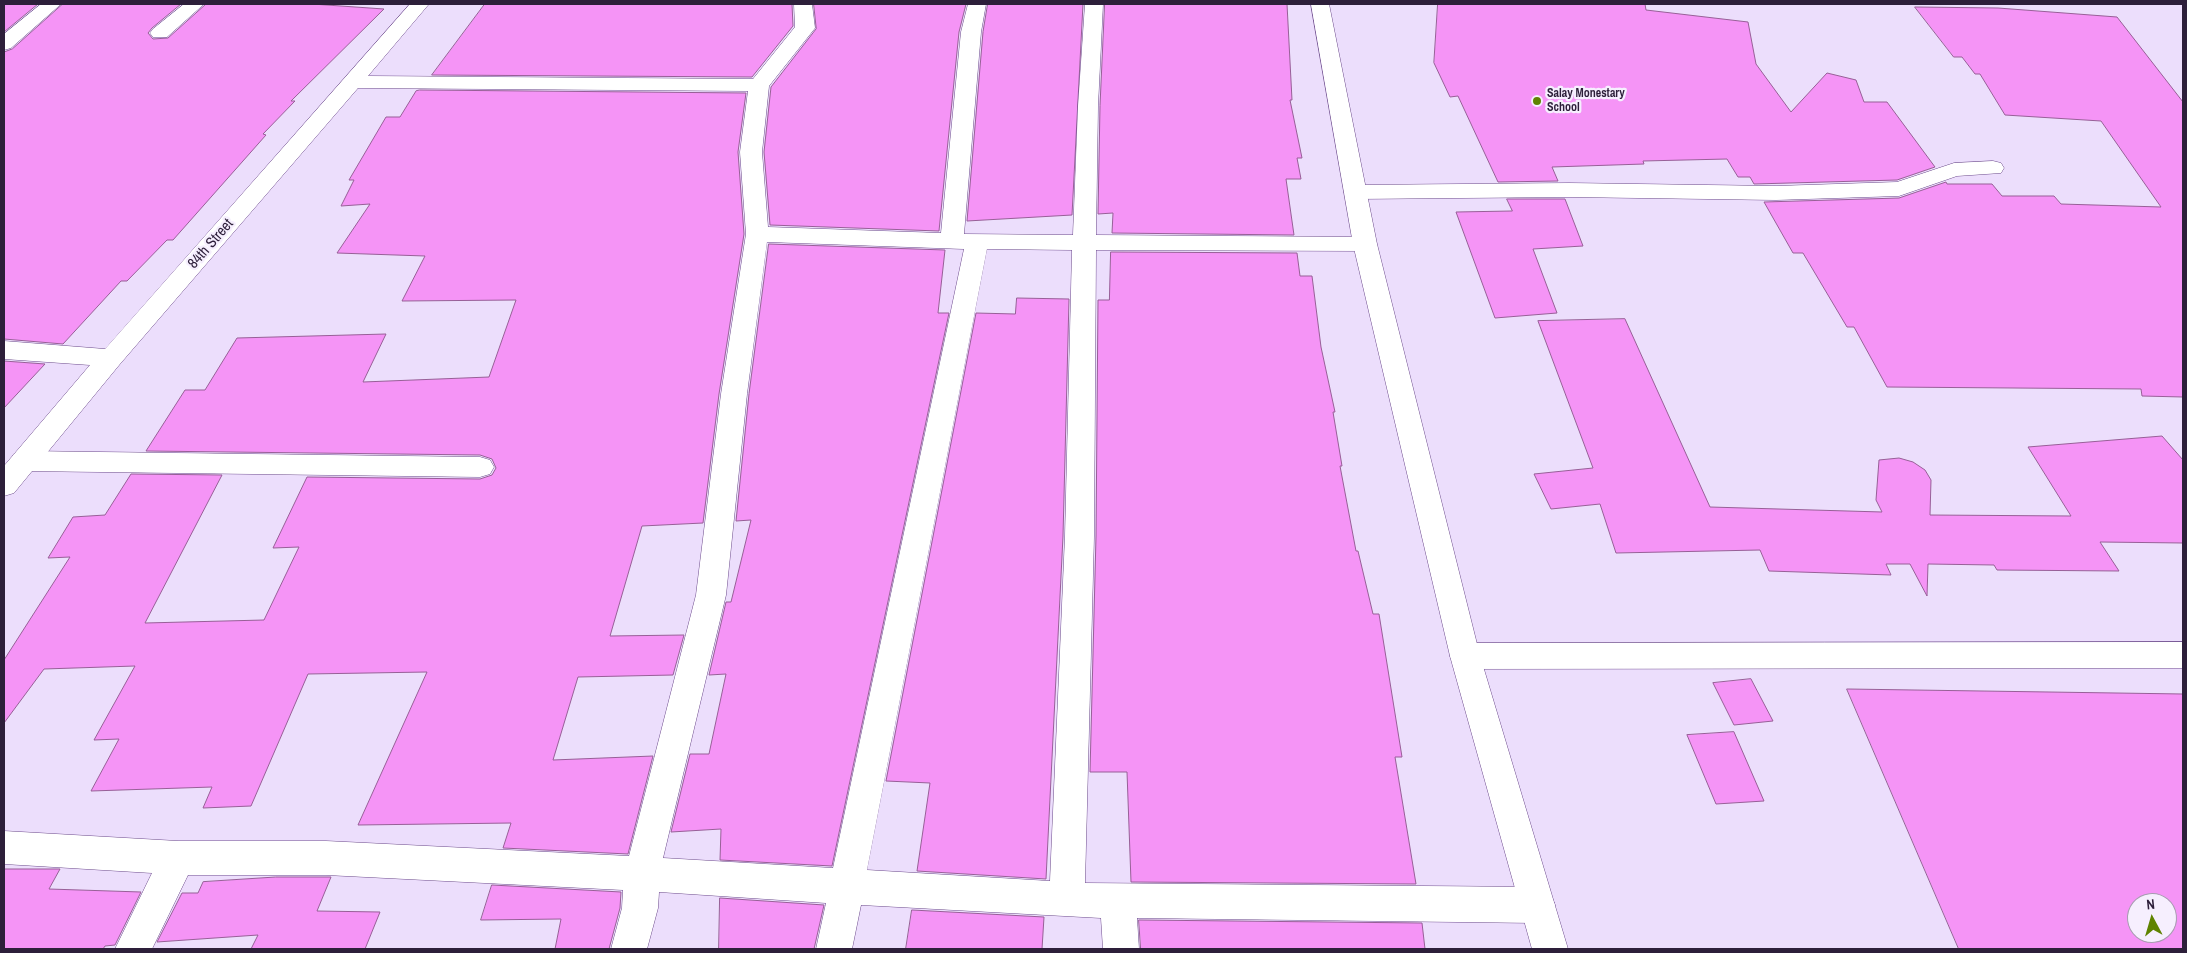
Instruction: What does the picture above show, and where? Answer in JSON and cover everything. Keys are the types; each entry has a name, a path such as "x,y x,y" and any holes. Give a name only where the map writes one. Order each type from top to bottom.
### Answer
{"street":[{"path":"4,44 52,4"},
{"path":"160,33 195,4"},
{"name":"84th Street","path":"4,485 111,358 420,4"},
{"path":"629,949 640,908 642,874 711,595 734,394 757,234 751,152 758,86 805,28 803,4"},
{"path":"834,949 965,241 971,32 977,4"},
{"path":"1068,900 1082,415 1082,242 1089,71 1094,4"},
{"path":"1320,4 1365,244 1464,656 1550,949"},
{"path":"11,18 34,18"},
{"path":"352,82 758,86"},
{"path":"1355,192 1569,190 1776,193 1899,189 1954,170 1993,168"},
{"path":"757,234 965,241 1365,244"},
{"path":"4,350 111,358"},
{"path":"24,461 480,467"},
{"path":"1464,656 2183,656"},
{"path":"6,851 178,858 326,858 642,874 1118,902 1537,906"},
{"path":"133,949 178,858"},
{"path":"1118,902 1120,949"}],"building":[{"path":"4,4 38,4 4,32"},
{"path":"63,4 181,4 148,33 153,39 168,38 206,4 312,4 384,9 291,101 295,101 263,134 266,135 173,240 167,240 127,281 121,281 63,344 4,339 4,52 12,49"},
{"path":"485,4 792,4 793,26 752,77 432,75"},
{"path":"814,4 966,4 959,32 939,231 770,225 764,152 771,87 816,29"},
{"path":"988,4 1083,4 1072,215 967,221 983,32"},
{"path":"1105,4 1287,4 1292,100 1290,100 1302,158 1297,158 1301,179 1286,179 1294,235 1112,233 1113,213 1098,214 1100,106"},
{"path":"1438,4 1645,4 1646,10 1748,22 1756,64 1791,112 1827,73 1856,80 1864,102 1887,102 1935,167 1897,180 1754,184 1750,177 1738,177 1727,159 1643,161 1644,164 1552,167 1558,181 1498,182 1458,96 1450,97 1434,63"},
{"path":"1915,7 1998,8 2117,17 2183,102 2183,397 2142,396 2141,389 1887,387 1854,327 1847,327 1803,253 1793,253 1764,202 1899,198 1946,182 1947,184 1992,184 2002,196 2054,196 2061,204 2161,207 2101,121 2005,115 1980,74 1975,74 1962,57 1954,57"},
{"path":"416,91 746,93 738,152 744,234 719,394 703,523 642,526 610,636 684,635 673,675 578,677 553,760 653,756 628,854 503,848 511,823 358,825 427,672 308,674 251,806 203,808 212,787 91,791 119,739 94,740 135,666 44,669 4,723 4,660 70,557 48,558 73,517 105,515 131,474 222,475 145,623 264,620 299,547 273,548 307,477 480,479 492,475 496,468 492,459 480,455 146,451 185,390 205,390 237,338 386,334 363,382 489,377 516,300 402,301 425,256 337,253 370,204 341,206 354,180 349,180 386,117 400,117"},
{"path":"1507,199 1565,199 1583,246 1533,249 1557,313 1495,318 1456,212 1512,211"},
{"path":"769,244 945,250 938,313 949,313 832,866 720,860 721,829 671,832 690,754 709,754 726,674 709,675 726,602 731,602 751,520 736,521 749,394"},
{"path":"1111,252 1297,253 1300,276 1312,276 1321,347 1335,412 1333,412 1342,466 1340,466 1356,551 1358,551 1373,614 1379,614 1402,757 1395,757 1416,884 1131,882 1127,772 1090,772 1096,536 1098,300 1109,300"},
{"path":"1017,298 1069,299 1063,536 1046,879 917,871 930,783 886,781 976,313 1015,314"},
{"path":"1625,319 1710,507 1882,512 1876,500 1879,460 1899,458 1913,462 1925,470 1931,480 1930,515 2071,516 2028,447 2162,436 2183,460 2183,543 2100,542 2119,571 1997,570 1994,565 1928,564 1927,596 1910,564 1886,564 1891,575 1769,571 1760,550 1616,553 1600,504 1551,509 1534,474 1593,468 1538,321"},
{"path":"4,361 45,364 4,408"},
{"path":"1751,679 1773,721 1734,725 1713,683"},
{"path":"1847,689 2183,694 2183,949 1959,949"},
{"path":"1734,732 1764,801 1716,804 1687,735"},
{"path":"4,869 60,869 49,889 141,892 115,945 105,946 103,949 4,949"},
{"path":"276,877 331,877 317,911 380,912 365,949 251,949 258,935 157,942 182,893 198,893 203,882"},
{"path":"492,885 621,892 620,908 609,949 555,949 561,919 481,920"},
{"path":"720,898 824,905 814,949 719,949"},
{"path":"912,910 1044,917 1042,949 906,949"},
{"path":"1139,920 1422,923 1425,949 1141,949"}],"place":[{"name":"Salay Monestary School","path":"1537,101"}]}
